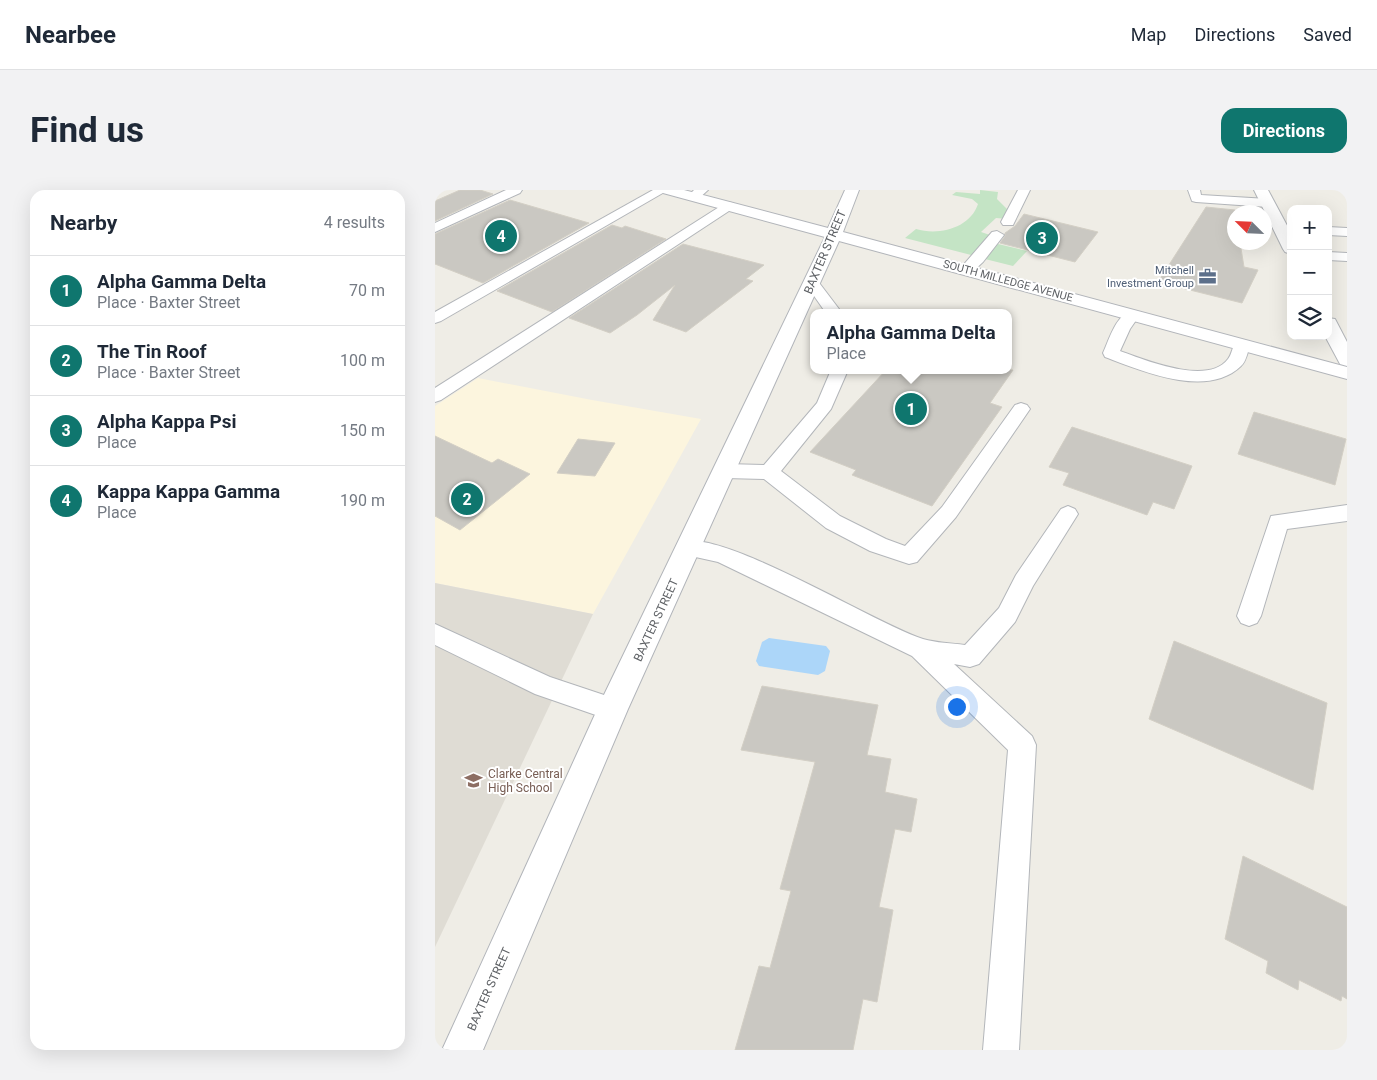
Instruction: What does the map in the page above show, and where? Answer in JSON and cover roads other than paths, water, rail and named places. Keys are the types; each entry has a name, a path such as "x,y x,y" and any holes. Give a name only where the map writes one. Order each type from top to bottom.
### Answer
{"main road":[{"name":"SOUTH MILLEDGE AVENUE","path":"668,190 697,193 727,206 1347,373"},
{"name":"BAXTER STREET","path":"462,1050 613,709 690,548 835,234 852,190"},
{"path":"1264,196 1286,229"},
{"path":"1332,331 1347,360"}],"lane":[{"path":"435,228 516,190"},
{"path":"437,301 643,190"},
{"path":"435,318 662,190"},
{"path":"1008,222 1024,190"},
{"path":"1194,190 1196,198 1264,196"},
{"path":"435,396 727,206"},
{"path":"1332,231 1347,232"},
{"path":"966,270 978,259 997,235"},
{"path":"1332,256 1347,257"},
{"path":"812,283 831,309"},
{"path":"1131,316 1122,328 1111,353 1144,366 1191,377 1214,376 1235,363 1242,345"},
{"path":"769,472 825,405 838,374"},
{"path":"725,471 769,472 833,522 878,545 909,556 949,512 1021,409"},
{"path":"1249,616 1278,522 1347,512"},
{"path":"690,548 723,555 921,649 970,656 1007,615 1025,581 1068,514"},
{"path":"435,634 544,686 613,709"},
{"path":"921,649 1022,745 1001,1050"}],"water":[{"path":"769,638 826,646 830,651 825,671 818,675 759,666 756,661 762,642"}],"place":[{"name":"Kappa Kappa Gamma","path":"501,236"},
{"name":"Alpha Kappa Psi","path":"1042,238"},
{"name":"Mitchell Investment Group","path":"1208,276"},
{"name":"Alpha Gamma Delta","path":"911,409"},
{"name":"The Tin Roof","path":"467,499"},
{"name":"Clarke Central High School","path":"474,781"}]}
